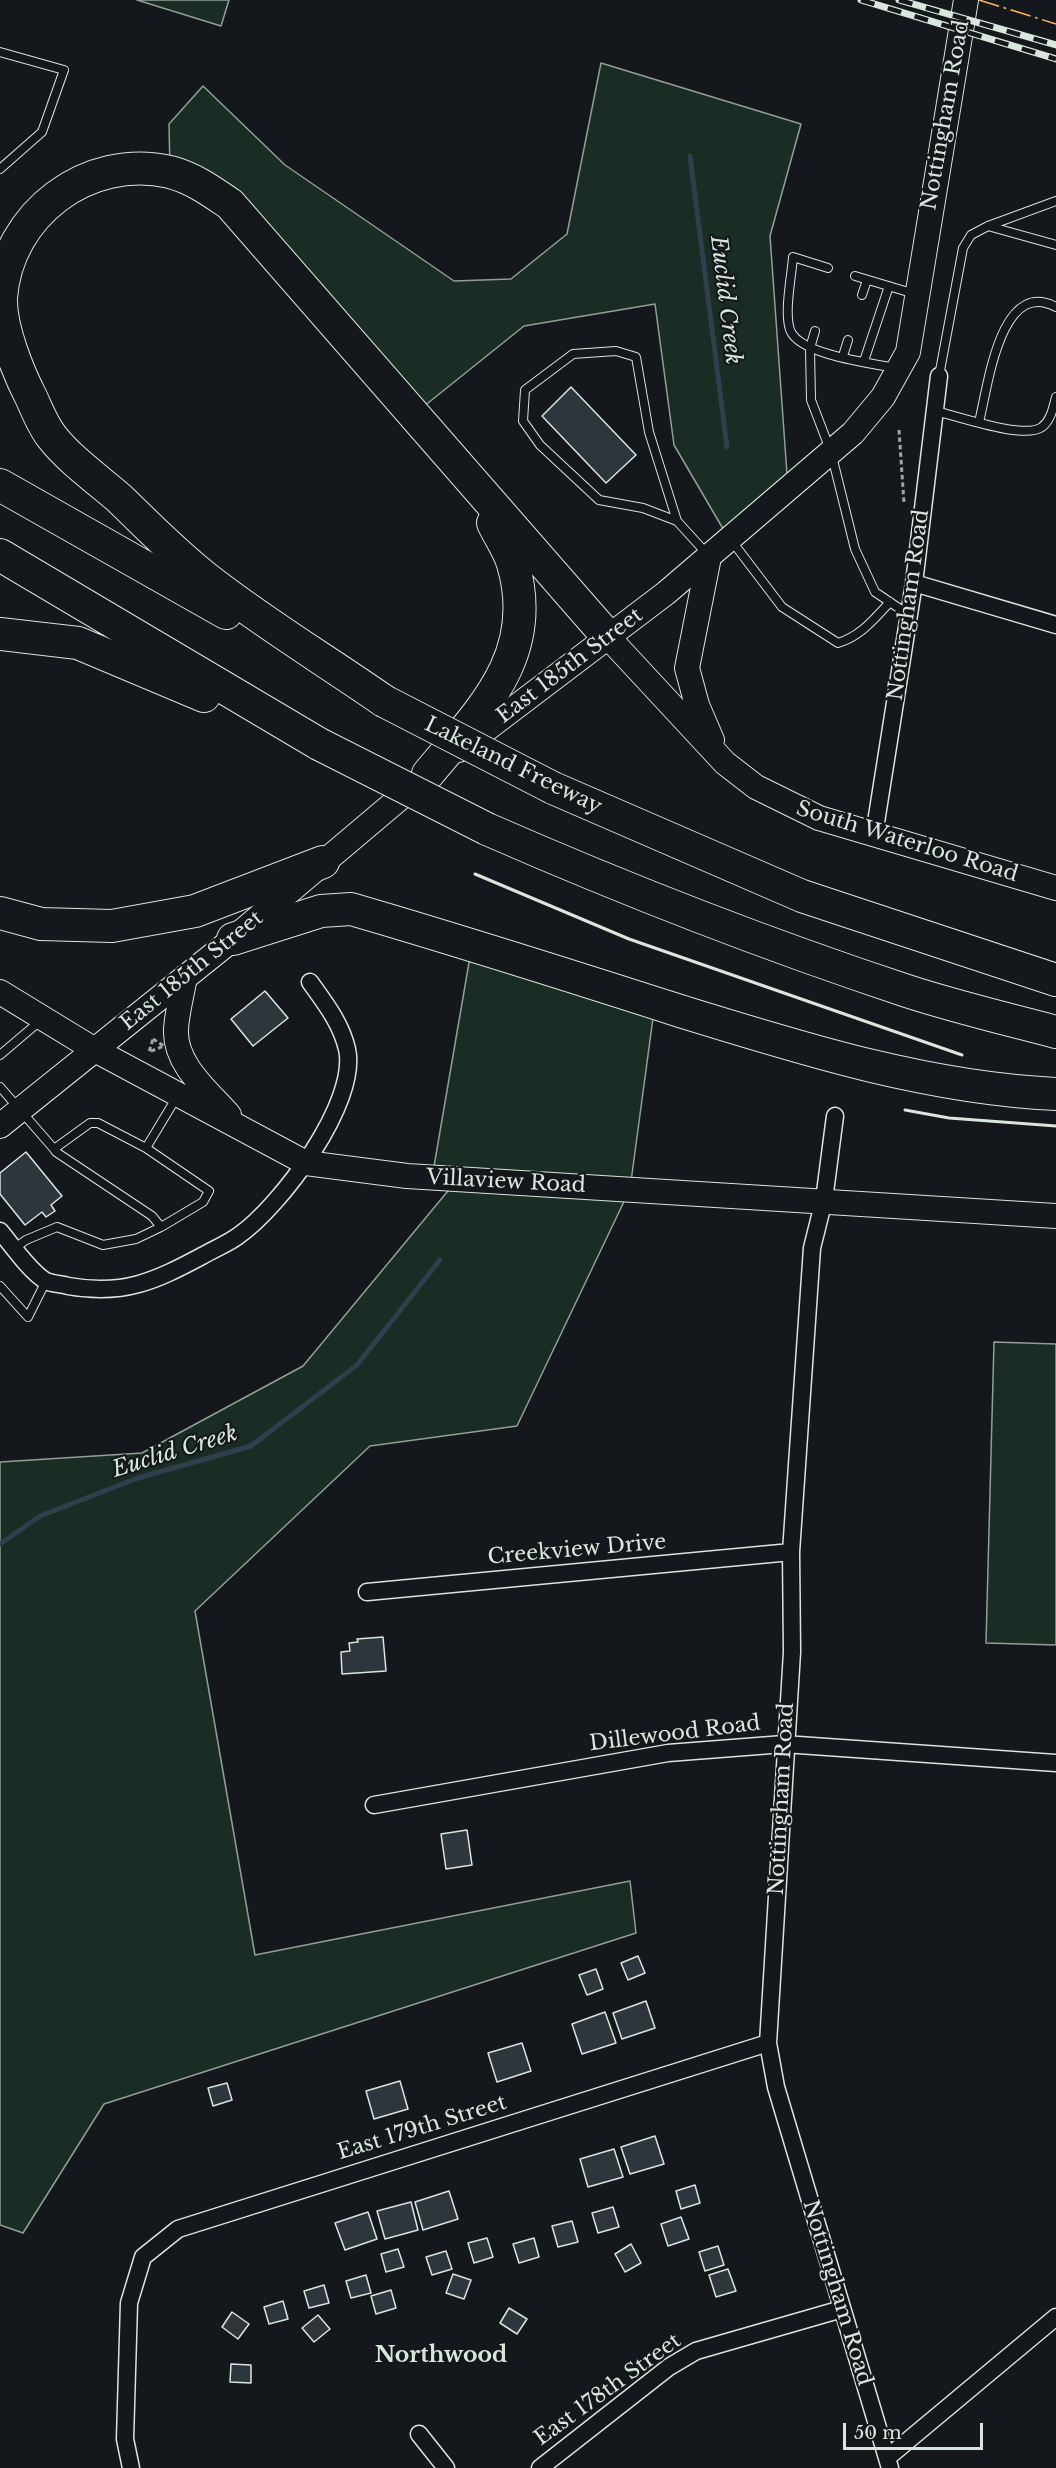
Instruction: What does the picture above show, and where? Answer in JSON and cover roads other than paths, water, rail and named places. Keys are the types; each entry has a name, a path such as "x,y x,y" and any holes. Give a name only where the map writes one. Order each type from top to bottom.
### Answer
{"highway":[{"path":"384,701 205,578 51,437 21,378 7,335 0,300 8,264 26,228 50,200 89,177 117,171 142,170 170,172 199,183 230,204 608,636"},
{"path":"428,774 494,694 508,665 516,640 520,607 513,563 474,484"},
{"name":"Lakeland Freeway","path":"0,485 384,701 552,788 802,896 1056,980"},
{"path":"0,555 319,744 487,829 570,865 770,942 909,992 1056,1032"},
{"path":"0,634 78,643 319,744"},
{"path":"0,913 41,924 112,926 195,911 323,862"},
{"path":"233,939 321,911 351,909 772,1040 882,1070 1002,1091 1056,1094"}],"street":[{"name":"Nottingham Road","path":"920,264 966,0"},
{"name":"East 185th Street","path":"0,1126 233,939 428,774 709,556 853,433 883,397 908,352 920,264"},
{"name":"Nottingham Road","path":"874,835 914,583 939,376"},
{"path":"709,556 687,668 704,725 725,763"},
{"path":"914,583 1056,625"},
{"name":"South Waterloo Road","path":"608,636 725,763 756,787 819,818 1056,888"},
{"path":"185,977 176,1030 179,1051 191,1073 241,1128"},
{"path":"6,1242 46,1281 80,1288 118,1289 158,1280 239,1236 273,1202 306,1163 333,1119 344,1092 348,1051 335,1017 310,982"},
{"name":"Villaview Road","path":"0,992 95,1050 306,1163 406,1176 1056,1215"},
{"name":"Nottingham Road","path":"835,1116 824,1200 812,1248 791,1552 792,1652 784,1744 768,2043 776,2087 888,2463"},
{"name":"Creekview Drive","path":"367,1592 791,1552"},
{"name":"Dillewood Road","path":"374,1805 668,1753 784,1744 1056,1763"},
{"name":"East 179th Street","path":"131,2468 125,2439 129,2303 143,2257 178,2229 768,2043"},
{"name":"East 178th Street","path":"540,2468 669,2367 696,2351 842,2309"},
{"path":"888,2463 1056,2317"},
{"path":"418,2434 446,2468"}],"lane":[{"path":"0,52 64,70 42,132 0,169"},
{"path":"939,376 963,248 971,235 988,226 1056,201"},
{"path":"988,226 1056,245"},
{"path":"828,268 793,257 791,332 810,348 898,369"},
{"path":"855,276 915,294"},
{"path":"862,295 867,280"},
{"path":"864,361 889,286"},
{"path":"979,422 1001,335 1011,316 1023,305 1036,302 1047,302 1056,307"},
{"path":"815,331 810,348 812,400 831,452 855,549 875,592 909,615"},
{"path":"843,356 848,340"},
{"path":"676,521 649,432 636,357 616,351 573,354 525,390 523,421 540,445 599,500 643,508 676,521 709,556"},
{"path":"935,411 1026,433 1041,427 1051,416 1056,398"},
{"path":"729,539 782,607 838,643 851,639 866,628 890,602"},
{"path":"0,1054 43,1018"},
{"path":"0,1087 61,1158 152,1216 161,1227"},
{"path":"146,1148 179,1095"},
{"path":"6,1242 26,1240 57,1227 103,1245 136,1239 203,1202 208,1191 146,1148 98,1123 90,1123 54,1149"},
{"path":"0,1286 28,1317 46,1281"}],"waterway":[{"name":"Euclid Creek","path":"690,156 727,447"},
{"name":"Euclid Creek","path":"0,1544 40,1516 138,1478 251,1446 357,1365 440,1260"}],"railway":[{"path":"861,0 1056,59"},
{"path":"899,0 1056,45"}],"district":[{"name":"Northwood","path":"441,2356"}]}
